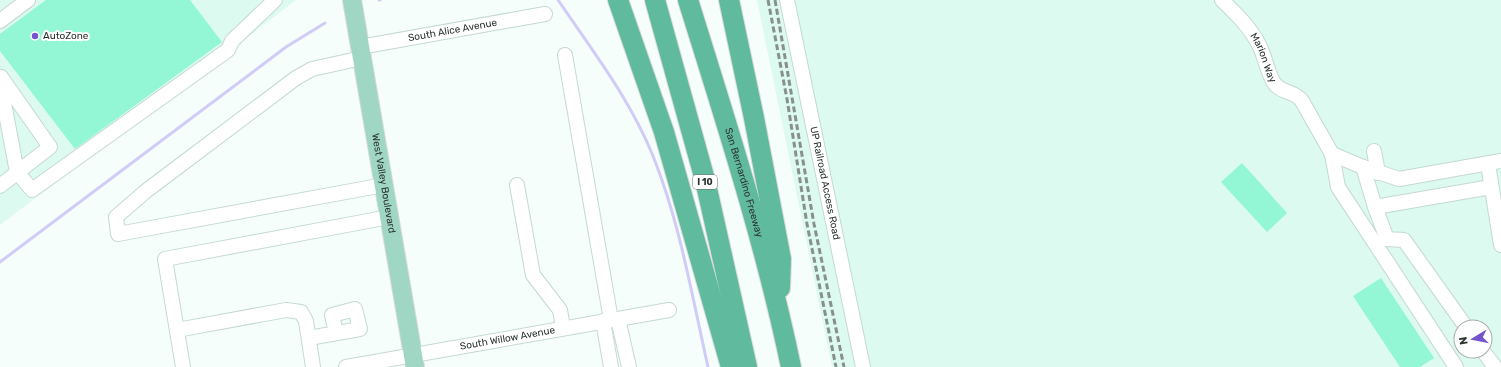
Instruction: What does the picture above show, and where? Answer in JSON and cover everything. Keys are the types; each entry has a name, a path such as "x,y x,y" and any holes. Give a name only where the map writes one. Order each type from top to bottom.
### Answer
{"highway":[{"path":"618,0 664,132 731,367"},
{"name":"I 10","path":"655,0 705,180 746,367"},
{"name":"San Bernardino Freeway","path":"688,0 734,145 779,310 791,367"},
{"path":"729,0 754,118 781,259 779,310"}],"main road":[{"name":"West Valley Boulevard","path":"352,0 414,361"}],"street":[{"path":"0,21 28,0"},
{"path":"0,82 17,172 32,190 228,50 232,41 275,0"},
{"name":"UP Railroad Access Road","path":"787,0 863,367"},
{"name":"Marion Way","path":"1222,0 1246,24 1258,43 1274,83 1280,90 1297,94 1332,154"},
{"name":"South Alice Avenue","path":"384,185 118,234 116,217 151,186 296,78 312,69 361,53 545,14"},
{"path":"565,55 611,320 611,367"},
{"path":"0,75 50,147 0,186"},
{"path":"1374,151 1378,173"},
{"path":"1332,154 1364,168 1399,179 1494,162 1492,187 1501,245"},
{"path":"1332,154 1338,187 1456,367"},
{"path":"1364,168 1375,207 1387,239 1404,240 1460,319"},
{"path":"517,185 533,275 560,310 563,328"},
{"path":"1375,207 1492,187"},
{"path":"183,367 165,259 389,217"},
{"path":"177,330 286,310 301,312 306,321 313,367"},
{"name":"South Willow Avenue","path":"346,367 414,361 563,328 668,310"},
{"path":"611,320 629,367"},
{"path":"309,338 336,333"}],"shaded area":[{"path":"0,0 296,0 0,225"},
{"path":"757,0 1501,0 1501,367 832,367"}],"building":[{"path":"46,0 190,0 222,42 75,149 0,51 0,34"},
{"path":"1242,163 1287,213 1267,232 1221,182"},
{"path":"1381,278 1434,358 1420,367 1400,367 1353,296"}],"waterway":[{"path":"558,0 610,75 644,135 653,156 671,207 678,233 708,367"},
{"path":"0,262 286,47 325,23"}],"railway":[{"path":"768,0 787,99 807,224 836,367"},
{"path":"775,0 814,224 844,367"}],"place":[{"name":"AutoZone","path":"35,36"}]}
